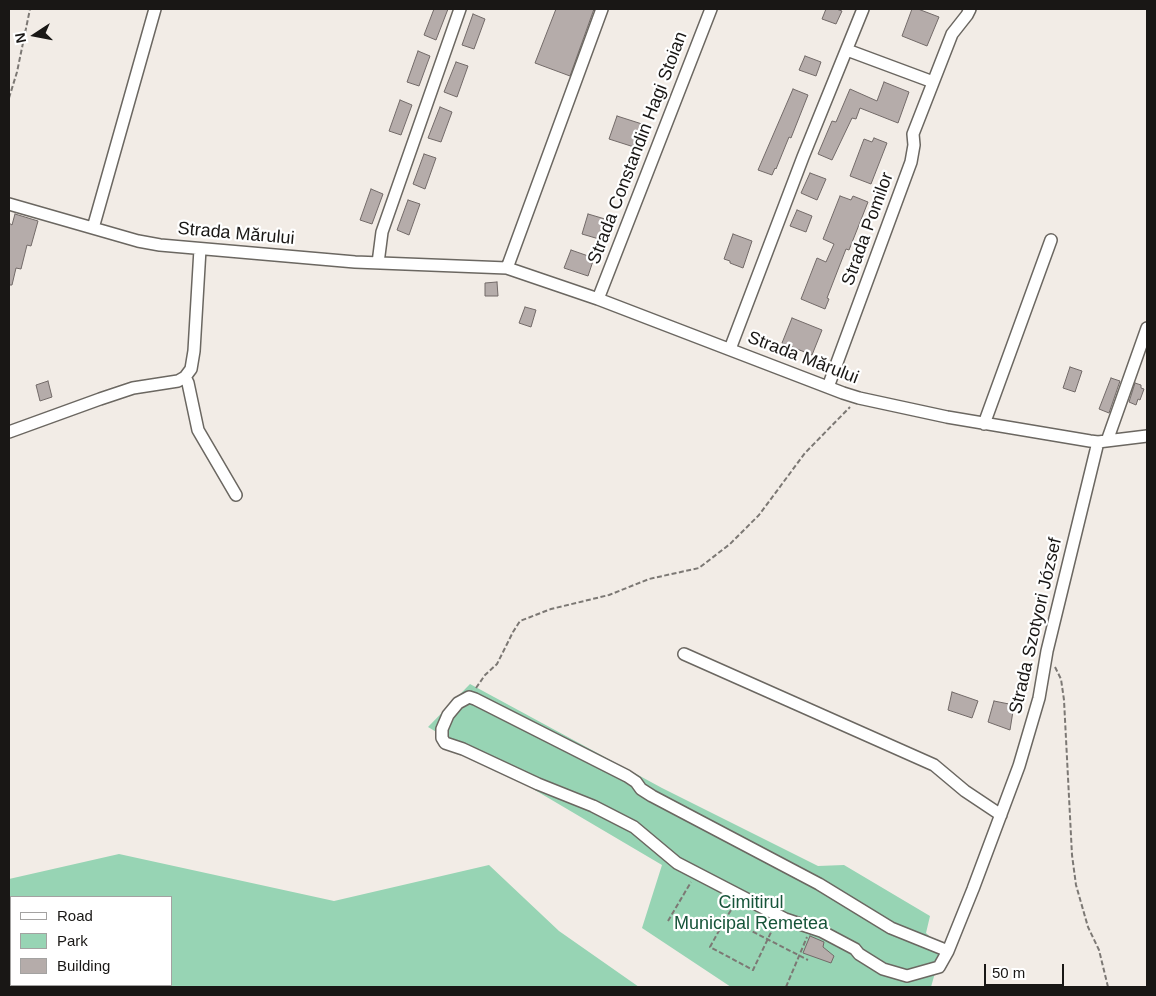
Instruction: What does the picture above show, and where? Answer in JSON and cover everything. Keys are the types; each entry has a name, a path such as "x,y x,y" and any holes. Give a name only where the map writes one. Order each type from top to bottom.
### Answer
{"street":[{"path":"93,228 155,9"},
{"path":"378,263 382,232 460,9"},
{"path":"507,268 602,9"},
{"name":"Strada Constandin Hagi Stoian","path":"598,299 711,9"},
{"path":"730,348 803,157 863,9"},
{"name":"Strada Pomilor","path":"828,387 911,162 914,145 913,134 952,34 970,9"},
{"path":"847,50 933,82"},
{"name":"Strada Mărului","path":"9,204 138,241 200,249 378,263 507,268 598,299 859,398 984,424 1102,441"},
{"path":"984,424 1051,240"},
{"path":"9,432 100,398 133,388 178,381 185,377 191,368 194,351 200,249"},
{"name":"Strada Szotyori József","path":"469,697 458,703 448,715 442,729 442,738 445,743 593,806 626,823 652,841 677,863 696,874 785,919 821,931 854,949 883,969 907,976 940,967 948,951 1019,766 1039,698 1047,651 1102,441 1147,328"},
{"path":"185,377 198,430 236,495"},
{"path":"1102,441 1147,436"},
{"path":"684,654 934,765 965,791 1001,815"},
{"path":"469,697 627,776 652,796 819,884 890,928 948,951"}],"path":[{"path":"9,98 17,72 30,9"},
{"path":"469,697 485,675 497,664 520,622 551,609 609,595 649,579 699,568 730,544 759,515 805,453 859,398"},
{"path":"1047,651 1061,679 1064,700 1072,855 1076,885 1088,927 1100,950 1108,987"},
{"path":"668,921 696,874"},
{"path":"740,896 710,947 753,970 778,914"},
{"path":"726,918 808,960"},
{"path":"786,987 811,928"}],"green space":[{"name":"Cimitirul Municipal Remetea","path":"470,684 662,788 818,866 844,865 930,916 926,933 942,948 931,987 731,987 642,928 662,865 428,727"},
{"path":"119,854 334,901 489,865 559,931 639,987 9,987 9,879"}],"building":[{"path":"434,9 448,9 436,40 424,35"},
{"path":"556,9 594,9 570,76 535,63"},
{"path":"826,9 842,11 836,24 822,19"},
{"path":"912,9 918,9 939,17 927,46 902,36"},
{"path":"473,14 485,19 474,49 462,45"},
{"path":"418,51 430,56 419,86 407,82"},
{"path":"805,56 821,62 816,76 799,70"},
{"path":"456,62 468,66 457,97 444,92"},
{"path":"884,82 909,92 898,123 860,108 856,119 852,118 832,160 818,154 832,121 836,122 850,89 877,101"},
{"path":"793,89 808,95 791,138 789,137 772,175 758,170"},
{"path":"400,100 412,105 401,135 389,131"},
{"path":"440,107 452,112 441,142 428,138"},
{"path":"617,116 642,124 634,147 609,139"},
{"path":"874,138 887,143 871,184 850,176 864,139 872,142"},
{"path":"424,154 436,158 425,189 413,184"},
{"path":"810,173 826,179 817,200 801,193"},
{"path":"371,189 383,194 372,224 360,220"},
{"path":"840,196 851,200 853,196 868,202 849,250 846,249 827,298 829,299 825,309 801,299 817,258 826,262 834,244 823,239"},
{"path":"408,200 420,204 409,235 397,230"},
{"path":"797,210 812,216 806,232 790,226"},
{"path":"15,214 38,221 31,246 27,245 21,269 16,268 12,285 9,285 9,223 12,225"},
{"path":"588,214 605,219 599,239 582,234"},
{"path":"733,234 752,241 743,268 724,259"},
{"path":"571,250 594,258 588,276 564,268"},
{"path":"497,282 498,296 485,296 485,283"},
{"path":"525,307 536,310 531,327 519,323"},
{"path":"792,318 822,330 812,355 782,343"},
{"path":"1070,367 1082,371 1075,392 1063,388"},
{"path":"1111,378 1120,381 1109,413 1099,409"},
{"path":"48,381 52,397 40,401 36,385"},
{"path":"1135,383 1141,385 1141,388 1144,389 1136,405 1129,402"},
{"path":"952,692 978,701 972,718 948,710"},
{"path":"994,701 1014,705 1010,730 988,722"},
{"path":"810,936 824,942 823,947 834,956 831,963 803,953"}]}
